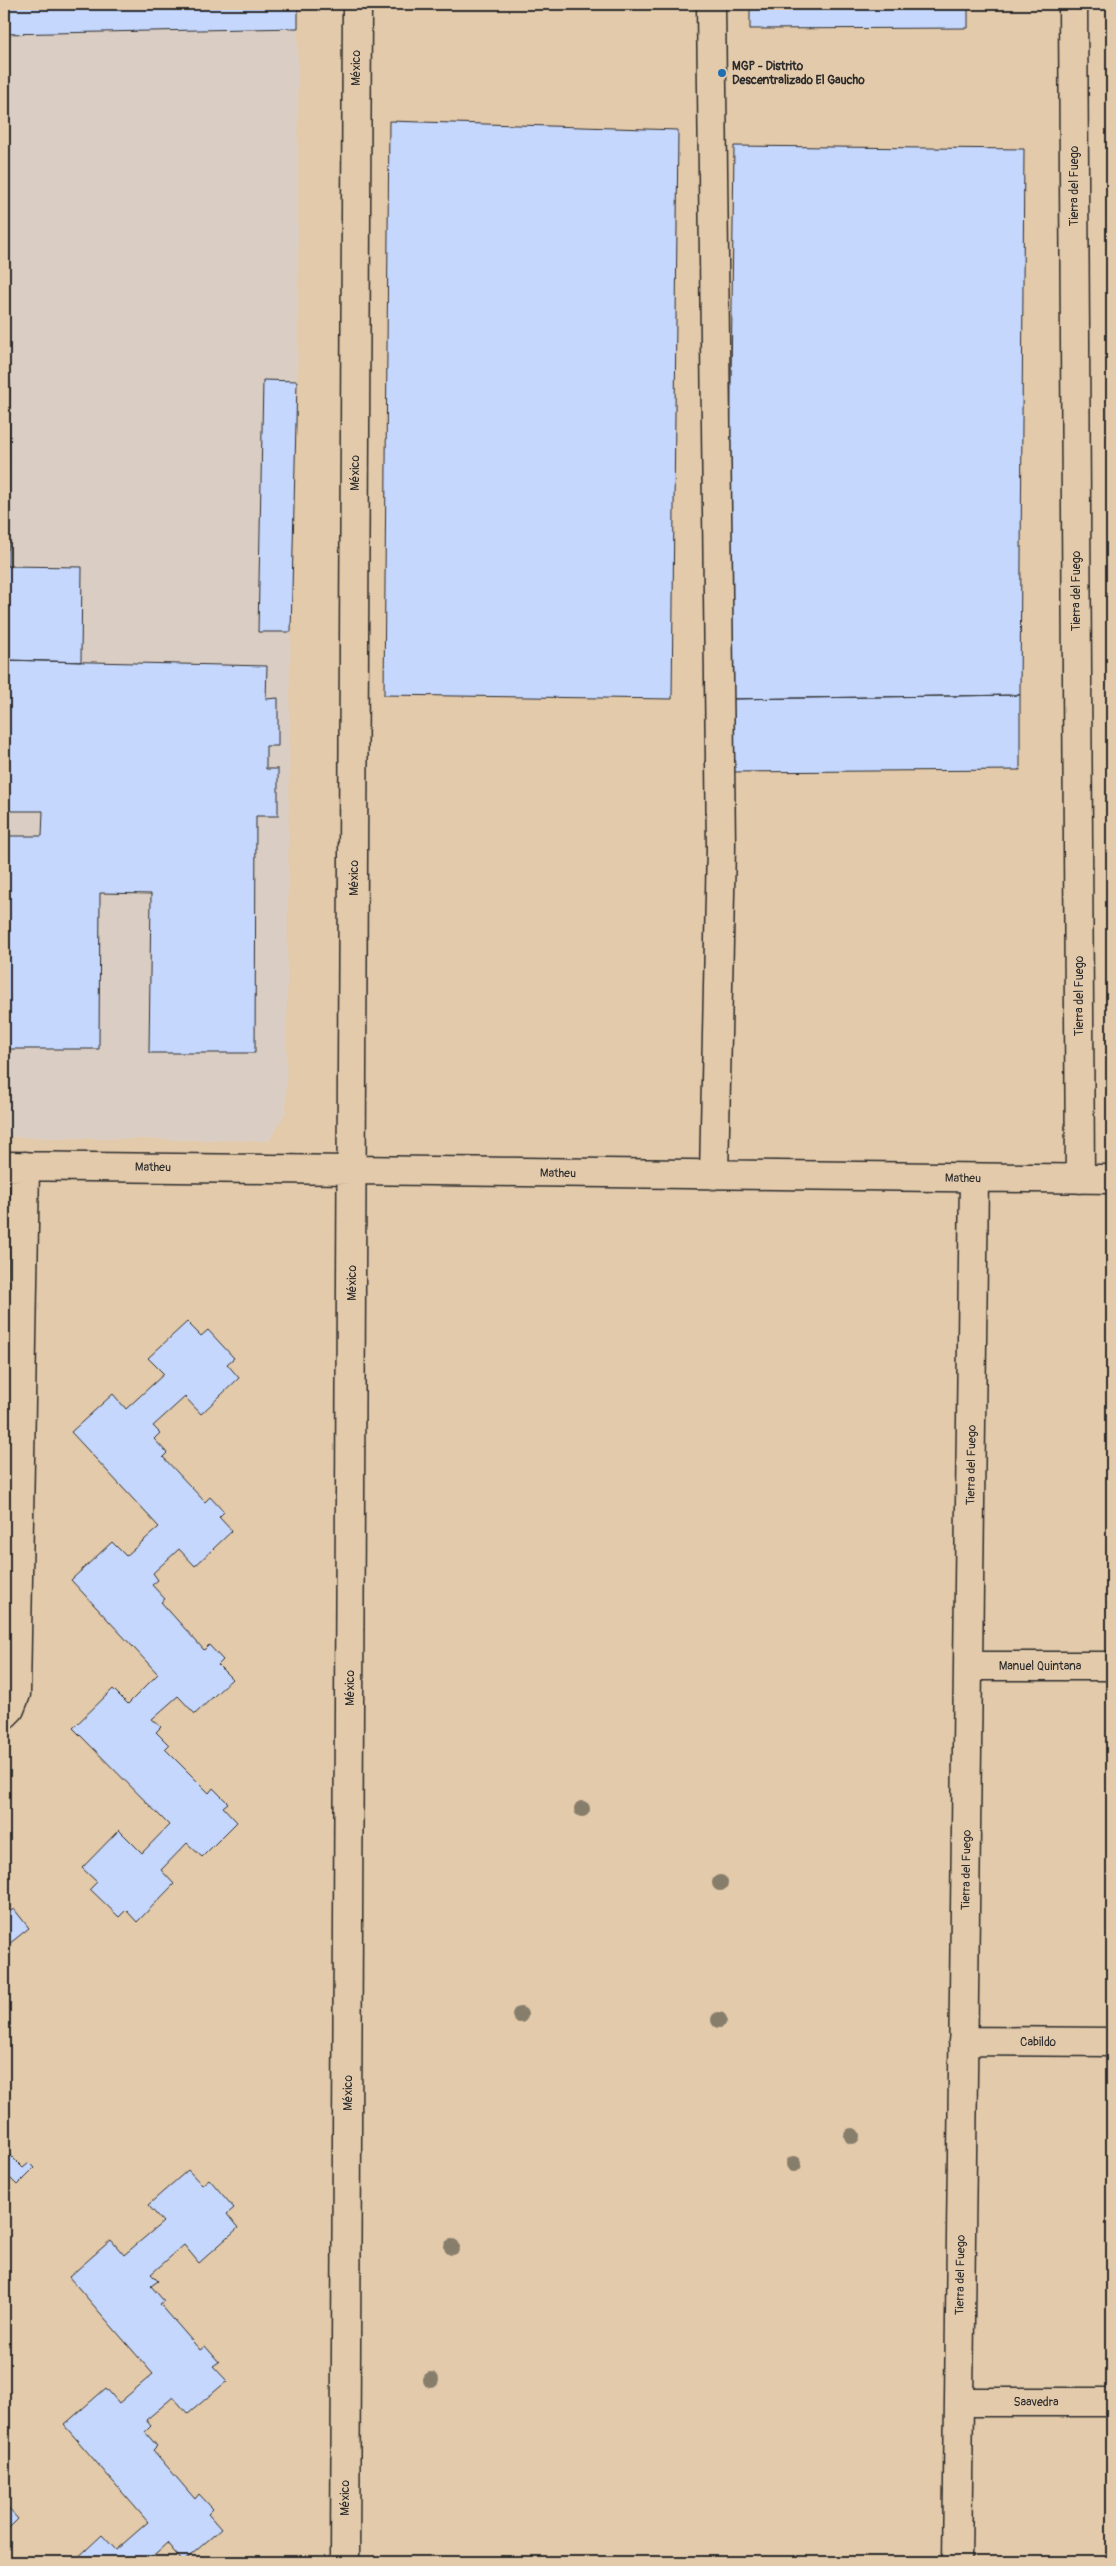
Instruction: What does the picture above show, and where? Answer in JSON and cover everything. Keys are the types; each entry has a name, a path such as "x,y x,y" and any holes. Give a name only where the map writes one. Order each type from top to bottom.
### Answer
{"street":[{"name":"México","path":"345,2562 353,1170 356,4"},
{"path":"711,4 721,846 714,1175"},
{"name":"Tierra del Fuego","path":"1073,4 1080,1179"},
{"name":"Matheu","path":"14,1166 1112,1179"},
{"path":"4,1715 10,1709 16,1694 14,1166"},
{"name":"Tierra del Fuego","path":"957,2562 974,1178"},
{"name":"Manuel Quintana","path":"968,1666 1112,1666"},
{"name":"Cabildo","path":"964,2041 1112,2042"},
{"name":"Saavedra","path":"959,2402 1112,2402"}],"shaded area":[{"path":"4,4 298,4 298,344 290,666 286,1112 269,1141 4,1137"}],"green space":[{"path":"1112,4 1112,1133 1107,172"}],"building":[{"path":"4,4 298,4 298,28 4,34"},
{"path":"750,4 968,4 968,28 750,29"},
{"path":"389,121 678,130 672,699 384,695"},
{"path":"734,146 1024,149 1020,695 727,699"},
{"path":"263,380 297,381 291,632 258,632"},
{"path":"4,381 10,382 8,566 4,566"},
{"path":"4,566 82,567 81,662 4,660"},
{"path":"4,660 267,666 266,699 278,698 278,746 266,746 266,769 278,769 278,816 256,816 255,1053 149,1053 151,894 100,893 99,1049 4,1049 4,836 42,836 43,811 4,811"},
{"path":"1020,695 1020,770 726,772 727,699"},
{"path":"187,1322 201,1336 208,1330 234,1358 227,1364 239,1378 201,1414 185,1397 153,1426 160,1433 154,1439 167,1453 163,1457 205,1502 210,1497 224,1512 219,1517 232,1531 195,1566 179,1549 153,1573 158,1580 152,1585 165,1599 161,1602 204,1650 209,1645 223,1660 218,1665 232,1679 195,1714 178,1696 152,1719 161,1727 156,1732 169,1745 165,1749 209,1793 213,1788 228,1803 223,1807 237,1822 202,1857 187,1843 161,1870 174,1884 137,1922 126,1910 119,1917 90,1889 97,1882 82,1868 119,1830 142,1853 169,1825 73,1728 113,1689 128,1704 158,1674 71,1580 112,1542 126,1556 159,1527 71,1432 113,1394 126,1409 164,1374 148,1358"},
{"path":"4,1909 7,1913 14,1909 29,1928 4,1948"},
{"path":"4,2149 23,2168 29,2163 34,2168 17,2185 9,2177 4,2182"},
{"path":"188,2170 202,2185 209,2179 234,2208 227,2214 238,2228 199,2263 184,2245 151,2274 158,2281 151,2286 164,2301 160,2304 200,2350 205,2346 219,2362 213,2366 227,2381 188,2414 173,2397 146,2420 151,2426 145,2432 157,2446 153,2450 195,2499 199,2494 213,2509 208,2514 221,2529 183,2562 167,2543 146,2562 73,2562 102,2535 116,2550 148,2522 64,2425 106,2388 119,2403 153,2374 69,2277 111,2240 124,2255 163,2222 148,2205"},
{"path":"4,2504 18,2519 4,2533"}],"place":[{"name":"MGP - Distrito Descentralizado El Gaucho","path":"722,73"}]}
